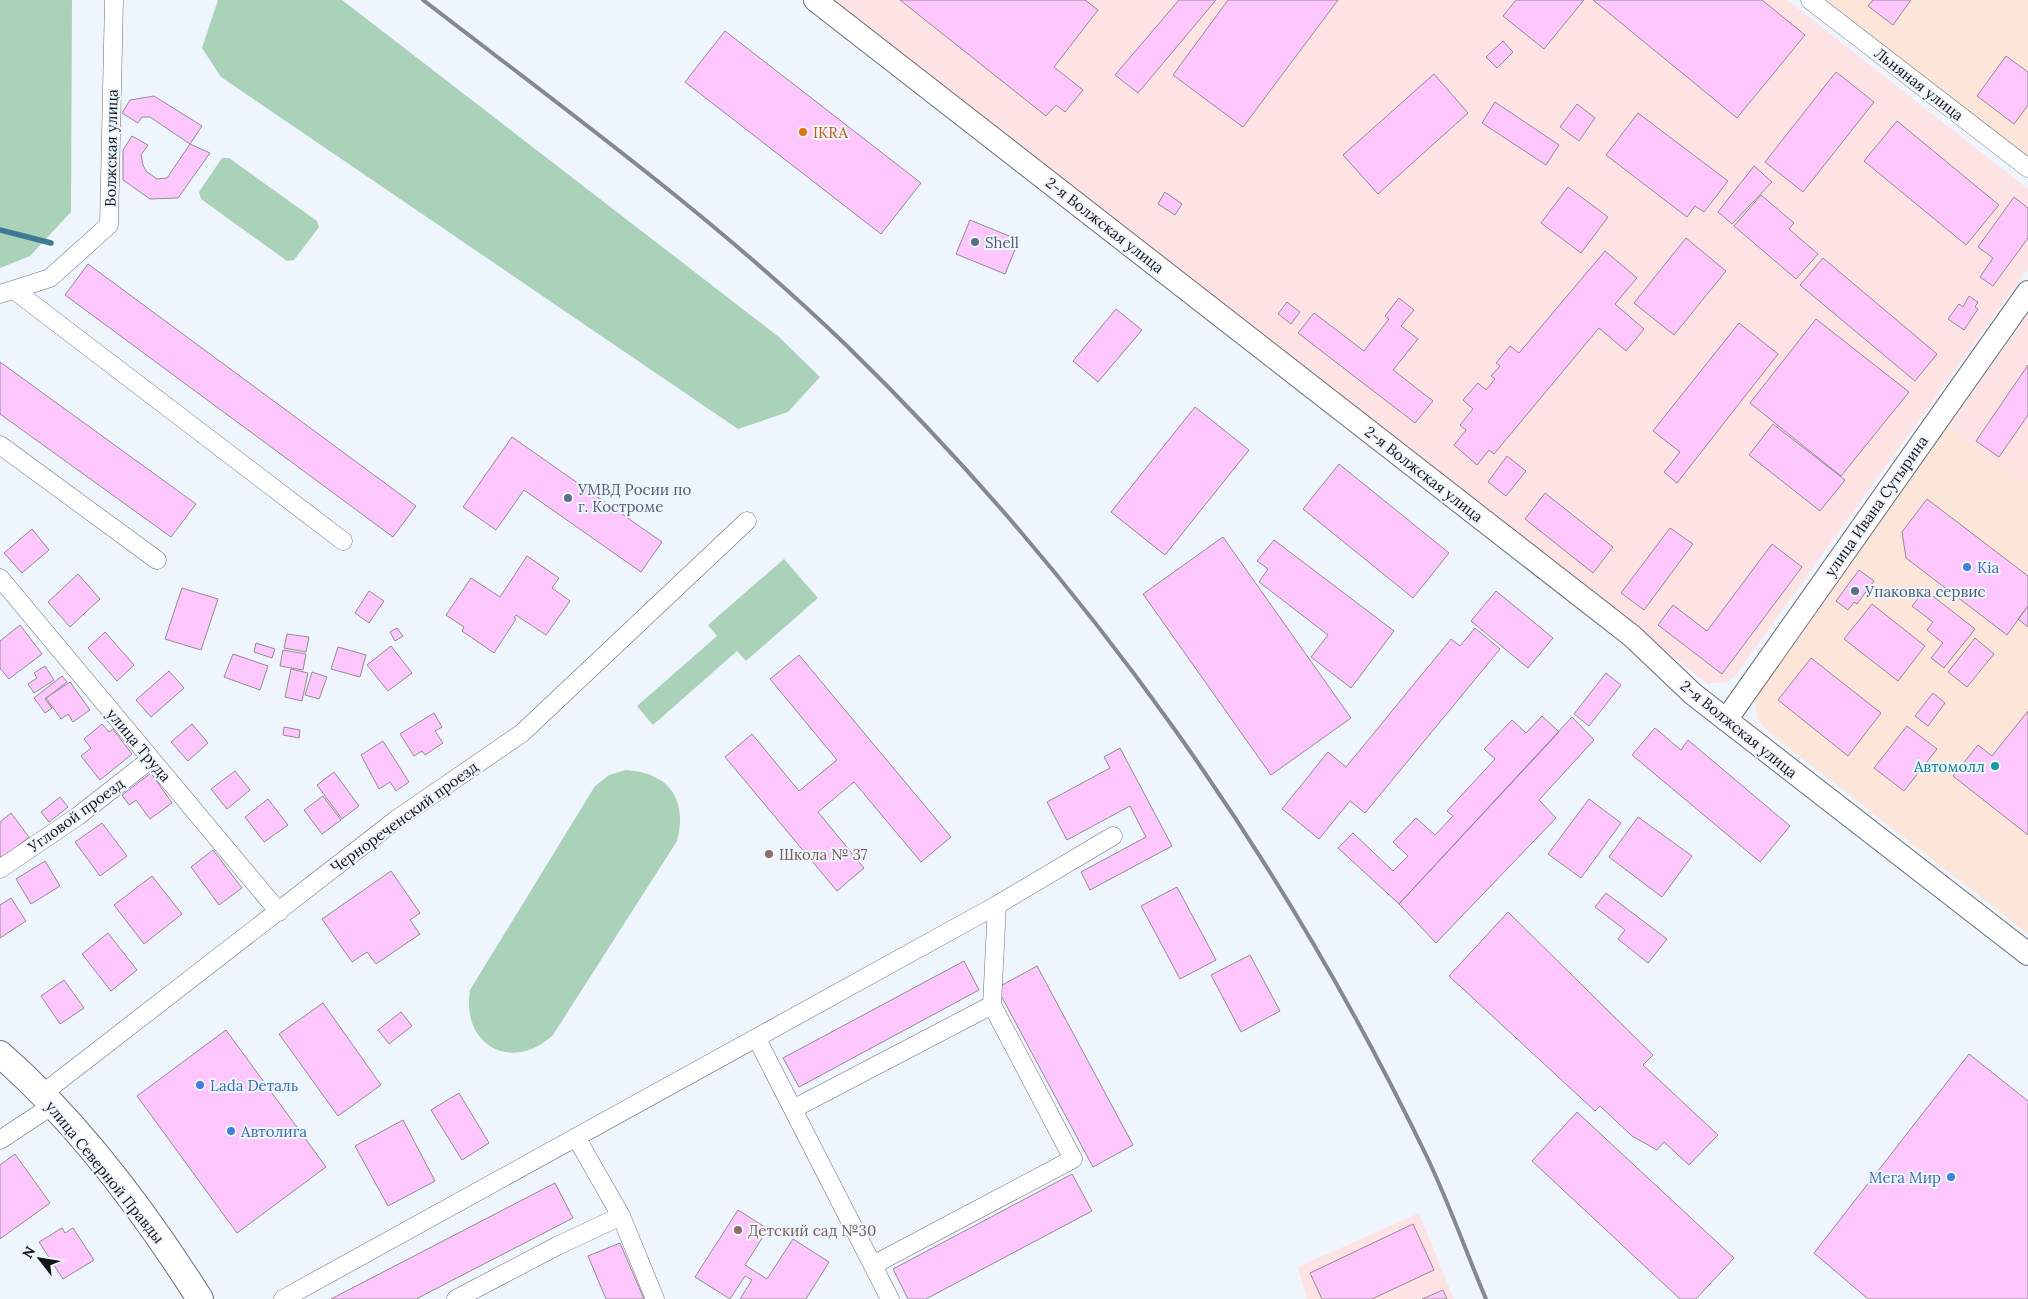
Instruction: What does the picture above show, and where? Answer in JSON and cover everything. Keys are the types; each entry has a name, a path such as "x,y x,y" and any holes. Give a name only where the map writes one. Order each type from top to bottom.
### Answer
{"main road":[{"name":"улица Северной Правды","path":"0,1054 48,1099 126,1193 175,1260 200,1299"}],"street":[{"name":"Волжская улица","path":"7,292 50,278 108,224 114,0"},
{"name":"2-я Волжская улица","path":"816,0 1632,636 1692,694 2028,954"},
{"name":"Льняная улица","path":"1810,0 2028,168"},
{"path":"7,292 343,541"},
{"name":"улица Ивана Сутырина","path":"1726,720 2028,292"},
{"path":"0,445 157,560"},
{"name":"Чернореченский проезд","path":"0,1140 279,912 397,819 522,733 747,520"},
{"name":"улица Труда","path":"0,578 279,912"},
{"name":"Угловой проезд","path":"0,869 78,816 151,759"},
{"path":"283,1299 997,905 1113,836"},
{"path":"873,1265 1073,1159 992,1004 997,905"},
{"path":"793,1109 992,1004"},
{"path":"757,1038 890,1299"},
{"path":"576,1138 621,1216 655,1299"},
{"path":"456,1299 557,1246 621,1216"}],"shaded area":[{"path":"831,0 1787,0 2028,189 2028,269 1735,676 1727,682 1708,684"},
{"path":"1825,0 2028,0 2028,157"},
{"path":"2028,314 2028,483 1948,427"},
{"path":"1948,427 2028,483 2028,934 1767,731 1757,718 1755,701 1761,690"},
{"path":"1419,1213 1454,1299 1307,1299 1298,1267"}],"green space":[{"path":"0,0 72,0 71,212 30,256 0,268"},
{"path":"218,0 342,0 779,337 820,377 788,412 738,429 221,77 202,48"},
{"path":"222,158 229,158 317,221 319,227 294,260 287,261 201,199 199,192"},
{"path":"784,559 818,598 746,661 737,651 653,725 637,706 717,636 708,625"},
{"path":"626,770 654,776 672,791 680,813 677,841 553,1035 537,1046 521,1052 506,1052 493,1048 481,1039 473,1026 469,1010 470,990 595,786 609,775"}],"building":[{"path":"900,0 1085,0 1098,10 1054,67 1083,90 1065,112 1056,105 1046,116"},
{"path":"1179,0 1216,0 1138,93 1115,75"},
{"path":"1228,0 1338,0 1243,127 1173,75"},
{"path":"1516,0 1584,0 1544,49 1503,16"},
{"path":"1593,0 1762,0 1805,35 1737,118"},
{"path":"1873,0 1911,0 1893,25 1868,6"},
{"name":"IKRA","path":"725,31 921,183 881,234 685,82"},
{"path":"1503,41 1513,52 1497,68 1486,57"},
{"path":"2006,56 2028,72 2028,105 2014,124 1977,96"},
{"path":"1836,72 1874,102 1803,192 1765,162"},
{"path":"1434,74 1468,113 1378,194 1343,155"},
{"path":"154,96 202,126 190,144 150,117 142,117 138,123 122,113 130,100"},
{"path":"1495,102 1559,145 1546,165 1482,123"},
{"path":"1577,104 1595,118 1579,141 1560,127"},
{"path":"1638,113 1728,181 1704,212 1695,206 1687,217 1606,155"},
{"path":"1897,121 1999,205 1966,245 1864,161"},
{"path":"132,136 148,145 141,155 143,165 146,171 157,179 167,178 190,144 210,153 178,198 150,199 123,180 123,150"},
{"path":"1754,166 1772,182 1732,224 1718,212"},
{"path":"1568,187 1608,217 1581,253 1541,223"},
{"path":"1165,192 1182,204 1175,215 1158,204"},
{"path":"1761,195 1794,223 1789,229 1818,254 1796,279 1734,226"},
{"path":"2014,197 2028,208 2028,238 1993,286 1980,277 1993,258 1978,247"},
{"path":"970,220 1019,240 1005,274 956,254"},
{"path":"1686,238 1726,271 1674,335 1634,303"},
{"path":"1605,251 1637,278 1615,304 1644,329 1626,351 1599,328 1494,454 1489,450 1477,465 1454,445 1466,430 1460,425 1473,409 1463,400 1478,383 1486,390 1495,379 1491,376 1500,366 1496,363 1510,346 1519,353"},
{"path":"1823,258 1937,354 1915,381 1800,285"},
{"path":"88,264 416,506 393,537 65,295"},
{"path":"1969,296 1978,302 1975,307 1978,309 1964,330 1948,319 1959,304 1963,307"},
{"path":"1399,298 1414,310 1401,326 1418,339 1393,370 1433,401 1415,423 1298,333 1314,313 1364,351 1389,319 1385,316"},
{"path":"1287,302 1300,312 1291,324 1278,314"},
{"path":"1116,309 1142,330 1098,382 1073,361"},
{"path":"1816,319 1909,392 1841,476 1750,403"},
{"path":"1739,323 1778,354 1677,483 1664,472 1680,452 1653,431"},
{"path":"0,362 196,504 171,537 0,414"},
{"path":"2028,365 2028,415 1999,457 1976,441"},
{"path":"1195,407 1249,450 1165,555 1111,512"},
{"path":"1773,424 1845,480 1820,511 1749,455"},
{"name":"УМВД Росии по г. Костроме","path":"512,437 662,542 641,572 524,490 496,530 463,507"},
{"path":"1507,456 1526,471 1506,496 1488,482"},
{"path":"1339,464 1449,553 1413,598 1303,509"},
{"path":"1545,493 1613,547 1593,573 1525,519"},
{"name":"Kia","path":"1927,499 2028,576 2028,606 2007,635 1906,558 1902,532"},
{"path":"1670,528 1693,544 1644,610 1621,593"},
{"path":"32,529 49,550 22,573 4,553"},
{"path":"1223,537 1351,718 1271,775 1143,594"},
{"path":"1274,540 1394,631 1351,688 1311,657 1328,635 1259,582 1268,569 1257,561"},
{"path":"1772,544 1802,567 1722,674 1658,625 1673,605 1707,631"},
{"path":"527,556 559,578 552,588 570,601 546,635 516,615 514,618 516,619 494,653 462,631 464,627 446,615 471,578 500,597"},
{"name":"Упаковка сервис","path":"1859,570 1874,581 1857,604 1854,602 1848,610 1836,601"},
{"path":"78,574 100,599 70,627 48,602"},
{"path":"182,588 218,599 201,650 165,639"},
{"path":"1925,590 1975,629 1944,668 1931,658 1943,643 1927,630 1933,622 1912,606"},
{"path":"369,591 384,601 369,623 355,613"},
{"path":"1496,591 1553,638 1528,668 1471,621"},
{"path":"1872,604 1925,646 1898,681 1844,639"},
{"path":"2028,606 2028,627 2018,619"},
{"path":"20,625 42,654 9,679 0,668 0,641"},
{"path":"397,628 403,636 395,641 390,632"},
{"path":"1475,628 1500,649 1365,813 1350,801 1319,839 1282,809 1328,752 1346,767 1451,639 1460,646"},
{"path":"105,632 134,665 117,681 88,648"},
{"path":"287,634 309,637 306,652 284,648"},
{"path":"1975,638 1994,654 1967,687 1948,672"},
{"path":"256,643 275,649 272,658 254,652"},
{"path":"391,646 412,673 388,691 367,665"},
{"path":"338,647 366,655 360,677 331,669"},
{"path":"283,650 306,654 303,670 280,666"},
{"path":"233,654 268,666 260,690 224,677"},
{"path":"799,655 951,837 921,862 854,782 818,812 864,868 837,891 725,757 752,734 799,791 837,760 770,679"},
{"path":"1811,658 1881,713 1848,756 1778,700"},
{"path":"45,666 54,680 34,693 28,684 37,678 34,673"},
{"path":"291,669 308,673 302,701 285,697"},
{"path":"169,671 184,688 151,717 136,700"},
{"path":"312,672 327,677 319,699 305,695"},
{"path":"1606,673 1621,685 1589,726 1574,714"},
{"path":"62,676 67,682 45,699 52,708 45,713 34,698"},
{"path":"70,682 90,710 73,722 68,714 61,719 46,698"},
{"path":"1933,693 1945,703 1928,726 1915,716"},
{"name":"Автомолл","path":"2028,711 2028,835 1953,776 1978,745 1992,756"},
{"path":"434,713 442,727 435,731 443,743 425,755 422,751 414,756 400,734"},
{"path":"1542,716 1559,732 1399,904 1338,848 1353,833 1393,871 1408,856 1393,842 1416,818 1435,835 1453,816 1447,811 1495,759 1484,749 1512,720 1526,733"},
{"path":"1572,717 1594,740 1539,800 1556,818 1436,943 1399,904"},
{"path":"102,724 109,732 113,729 132,754 100,780 81,756 91,748 84,739"},
{"path":"192,724 208,743 188,761 171,742"},
{"path":"1907,726 1937,749 1904,791 1874,768"},
{"path":"284,727 300,730 299,738 283,735"},
{"path":"1655,728 1681,750 1688,740 1790,826 1760,862 1632,755"},
{"path":"383,741 409,782 396,791 390,782 379,789 361,755"},
{"path":"1120,748 1172,846 1090,890 1081,872 1146,837 1130,806 1067,840 1047,802 1110,768 1104,757"},
{"path":"235,771 250,790 227,809 211,789"},
{"path":"334,772 359,806 342,819 317,785"},
{"path":"151,773 172,803 150,819 136,800 129,805 122,795"},
{"path":"323,796 341,820 322,834 304,810"},
{"path":"60,797 68,807 49,822 41,812"},
{"path":"268,799 288,825 264,842 245,817"},
{"path":"1589,799 1621,823 1581,878 1548,854"},
{"path":"11,813 29,837 0,860 0,822"},
{"path":"1638,817 1692,856 1662,897 1609,857"},
{"path":"102,823 127,856 100,876 75,842"},
{"path":"213,850 242,888 219,905 191,867"},
{"path":"45,861 60,886 31,904 16,879"},
{"path":"391,871 420,913 410,920 420,934 376,964 367,952 352,962 322,919"},
{"path":"152,876 182,914 144,944 114,905"},
{"path":"1177,887 1216,960 1180,979 1141,906"},
{"path":"1606,893 1667,939 1648,963 1618,939 1625,930 1595,907"},
{"path":"11,898 26,921 0,938 0,905"},
{"path":"1508,912 1653,1055 1643,1065 1718,1135 1689,1165 1664,1142 1657,1150 1632,1136 1600,1106 1595,1111 1449,976"},
{"path":"108,933 137,970 111,991 82,954"},
{"path":"1250,955 1280,1011 1241,1032 1211,975"},
{"path":"964,961 979,990 799,1087 783,1058"},
{"path":"1037,966 1133,1145 1093,1167 997,988"},
{"path":"64,980 84,1008 60,1024 41,996"},
{"path":"323,1003 381,1085 338,1116 279,1034"},
{"path":"401,1012 412,1026 389,1044 378,1030"},
{"name":"Автолига","path":"226,1030 326,1167 237,1233 137,1096"},
{"name":"Мега Мир","path":"1969,1054 2028,1101 2028,1299 1868,1299 1814,1253"},
{"path":"459,1093 489,1143 462,1160 431,1110"},
{"path":"1577,1112 1734,1258 1696,1299 1680,1299 1532,1161"},
{"path":"403,1120 435,1181 388,1206 355,1146"},
{"path":"15,1154 50,1203 0,1239 0,1165"},
{"path":"1072,1174 1092,1211 926,1299 908,1299 893,1269"},
{"path":"555,1183 573,1218 416,1299 331,1299"},
{"path":"738,1210 768,1229 745,1265 767,1279 793,1239 829,1262 806,1299 740,1299 752,1280 745,1276 730,1299 695,1277"},
{"path":"1413,1224 1434,1270 1372,1299 1322,1299 1310,1273"},
{"path":"62,1228 65,1233 73,1228 94,1260 63,1279 39,1242"},
{"path":"620,1243 644,1299 606,1299 588,1256"},
{"path":"1443,1290 1447,1299 1422,1299"}],"waterway":[{"path":"0,230 51,243"}],"railway":[{"path":"423,0 640,167 746,254 797,299 847,346 935,435 1018,529 1097,626 1172,726 1243,830 1309,936 1370,1045 1427,1157 1486,1299"}],"place":[{"name":"IKRA","path":"803,132"},
{"name":"Shell","path":"975,242"},
{"name":"УМВД Росии по г. Костроме","path":"568,498"},
{"name":"Kia","path":"1967,567"},
{"name":"Упаковка сервис","path":"1855,591"},
{"name":"Автомолл","path":"1995,766"},
{"name":"Школа № 37","path":"769,854"},
{"name":"Lada Dеталь","path":"200,1085"},
{"name":"Автолига","path":"231,1131"},
{"name":"Мега Мир","path":"1951,1177"},
{"name":"Детский сад №30","path":"738,1230"}]}
